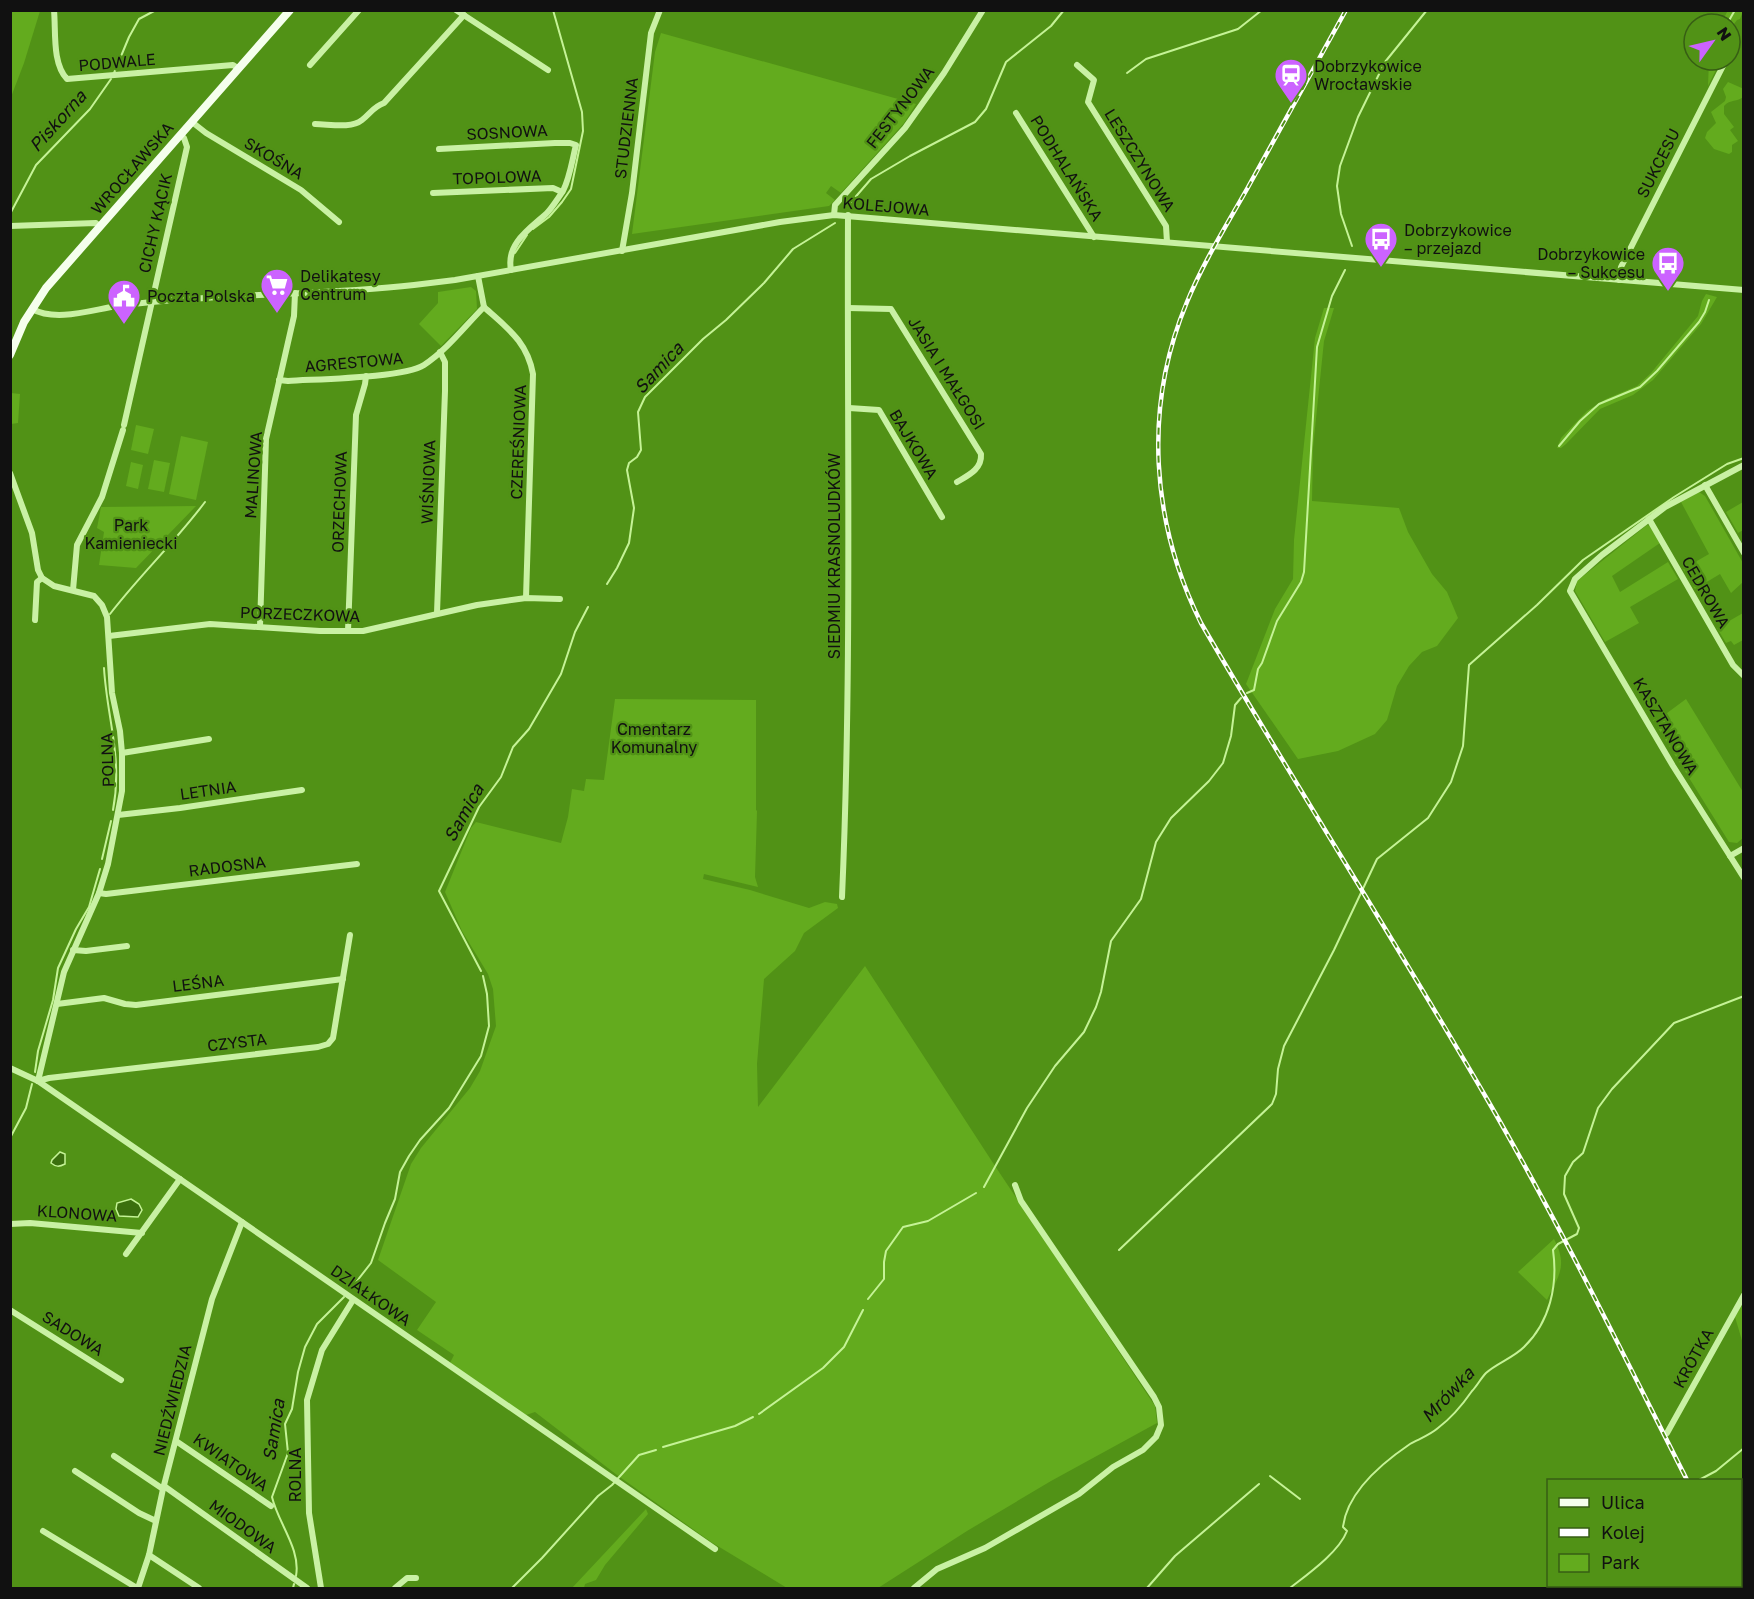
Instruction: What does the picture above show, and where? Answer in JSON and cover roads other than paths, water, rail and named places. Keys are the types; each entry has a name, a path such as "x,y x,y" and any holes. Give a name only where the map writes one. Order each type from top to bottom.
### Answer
{"main road":[{"name":"WROCŁAWSKA","path":"10,354 32,309 46,288 290,10"}],"street":[{"name":"PODWALE","path":"54,10 57,57 67,79 233,66 239,69"},
{"path":"310,65 359,10"},
{"path":"456,10 548,70"},
{"name":"STUDZIENNA","path":"622,251 634,183 651,33 660,10"},
{"name":"FESTYNOWA","path":"834,214 835,205 904,128 944,73 983,10"},
{"path":"315,124 354,124 362,120 372,109 384,103 464,15"},
{"name":"LESZCZYNOWA","path":"1077,65 1094,80 1088,102 1167,226 1167,242"},
{"name":"SUKCESU","path":"1619,280 1621,267 1719,72"},
{"name":"PODHALAŃSKA","path":"1017,113 1094,237"},
{"name":"SKOŚNA","path":"192,122 206,133 301,190 339,222"},
{"name":"CICHY KĄCIK","path":"73,590 77,545 104,494 123,428 187,147 184,138 180,136"},
{"name":"SOSNOWA","path":"439,149 570,143 576,145 567,182 562,192"},
{"name":"TOPOLOWA","path":"433,193 553,188 562,192"},
{"path":"511,270 509,260 525,230 548,212 562,192"},
{"name":"KOLEJOWA","path":"32,309 45,315 66,314 151,303 408,286 478,276 834,214 1743,290"},
{"name":"SIEDMIU KRASNOLUDKÓW","path":"842,897 845,838 849,408 848,215"},
{"path":"10,226 96,223 100,226"},
{"path":"478,276 484,307"},
{"name":"MALINOWA","path":"260,626 267,439 294,316 295,293"},
{"name":"AGRESTOWA","path":"279,380 366,376 408,371 423,366 484,307"},
{"name":"CZEREŚNIOWA","path":"484,307 522,343 528,352 533,374 526,598"},
{"name":"JASIA I MAŁGOSI","path":"848,308 891,309 981,454 982,460 977,468 957,482"},
{"name":"WIŚNIOWA","path":"437,613 445,391 445,362 440,352"},
{"name":"ORZECHOWA","path":"348,631 356,415 366,376"},
{"name":"BAJKOWA","path":"849,408 879,410 942,517"},
{"path":"1649,519 1665,507 1743,465"},
{"path":"10,473 32,533 38,570 42,578 37,582 35,620"},
{"path":"1705,485 1743,553"},
{"name":"KASZTANOWA","path":"1649,519 1575,579 1571,586 1572,596 1743,878"},
{"name":"CEDROWA","path":"1649,519 1733,665 1743,676"},
{"name":"POLNA","path":"38,1081 64,972 99,892 108,864 122,791 122,753 120,730 112,693 107,617 99,600 94,596 54,586 42,578"},
{"name":"PORZECZKOWA","path":"109,636 210,624 320,631 363,631 437,613 526,598 560,599"},
{"path":"122,753 209,739"},
{"name":"LETNIA","path":"118,815 302,790"},
{"path":"1730,856 1743,848"},
{"name":"RADOSNA","path":"99,892 106,894 357,864"},
{"name":"CZYSTA","path":"38,1081 328,1044 333,1038 350,935"},
{"path":"73,950 86,951 127,946"},
{"name":"LEŚNA","path":"57,1004 105,998 136,1005 344,979"},
{"name":"DZIAŁKOWA","path":"10,1068 38,1081 715,1549"},
{"path":"126,1254 180,1179"},
{"path":"914,1588 937,1569 985,1548 1079,1494 1113,1467 1143,1450 1156,1437 1161,1425 1159,1407 1154,1397 1021,1201 1015,1185"},
{"name":"NIEDŹWIEDZIA","path":"138,1588 149,1555 212,1299 242,1222"},
{"name":"KLONOWA","path":"10,1224 30,1223 142,1233"},
{"name":"KRÓTKA","path":"1667,1433 1743,1295"},
{"name":"ROLNA","path":"321,1588 309,1514 307,1400 322,1350 353,1300"},
{"name":"SADOWA","path":"10,1310 122,1380"},
{"name":"KWIATOWA","path":"176,1441 271,1506"},
{"name":"MIODOWA","path":"114,1456 164,1488 306,1588"},
{"path":"75,1471 139,1513 156,1521"},
{"path":"43,1532 138,1588"},
{"path":"149,1555 199,1588"},
{"path":"395,1588 408,1578 416,1578"}],"waterway":[{"name":"Piskorna","path":"114,73 139,19 156,10"},
{"path":"533,229 549,217 571,189 583,131 582,112 553,10"},
{"name":"Samica","path":"845,209 871,179 975,122 986,109 1006,62 1051,26 1064,10"},
{"path":"1127,73 1146,59 1238,29 1262,10"},
{"path":"1352,246 1341,214 1337,186 1340,166 1358,117 1385,62 1427,10"},
{"name":"Piskorna","path":"10,214 36,165 90,109 111,79"},
{"name":"Samica","path":"607,584 629,543 634,508 627,470 629,463 637,457 641,450 638,412 645,397 764,283 793,249 835,223"},
{"path":"515,253 527,235"},
{"path":"1247,693 1254,690 1258,669 1277,621 1301,582 1304,572 1317,347 1332,296 1345,270"},
{"path":"1559,446 1580,421 1599,404 1640,387 1657,371 1699,322 1709,300"},
{"path":"1119,1250 1272,1104 1276,1094 1278,1069 1284,1046 1334,950 1377,859 1428,818 1451,782 1463,746 1469,665 1537,605 1583,560 1674,497 1727,464 1744,458"},
{"path":"110,614 205,502"},
{"name":"Samica","path":"481,971 439,891 479,807 501,777 513,747 529,729 561,674 575,632 588,607"},
{"path":"104,668 115,755 116,791 113,810"},
{"path":"984,1187 1027,1108 1055,1066 1084,1032 1101,992 1111,941 1141,899 1156,842 1171,818 1209,781 1223,763 1231,736 1235,705 1241,698"},
{"path":"102,859 111,821"},
{"path":"35,1072 38,1051 53,1000 58,968 89,907 100,869"},
{"name":"Samica","path":"353,1286 371,1263 395,1199 400,1172 420,1140 449,1108 481,1056 489,1026 487,994 483,976"},
{"name":"Mrówka","path":"1290,1588 1322,1562 1343,1539 1347,1531 1343,1527 1351,1502 1378,1469 1410,1444 1432,1433 1443,1424 1486,1373 1520,1351 1533,1337 1546,1315 1553,1289 1553,1250 1558,1244 1577,1234 1579,1228 1564,1194 1565,1176 1573,1162 1583,1153 1598,1108 1612,1089 1674,1023 1744,996"},
{"path":"10,1138 26,1108 32,1084"},
{"path":"868,1299 884,1279 886,1251 903,1227 928,1221 976,1193"},
{"name":"Samica","path":"296,1576 297,1566 292,1546 272,1497 288,1453 285,1424 292,1409 305,1347 317,1324 344,1297"},
{"path":"759,1414 823,1368 844,1347 863,1310"},
{"path":"663,1447 735,1426 753,1417"},
{"path":"1701,1479 1716,1471 1744,1448"},
{"path":"512,1588 639,1455 656,1450"},
{"path":"1270,1476 1300,1499"},
{"path":"1147,1588 1175,1556 1259,1484"},
{"name":"Samica","path":"293,1588 294,1584"}],"railway":[{"path":"1346,10 1207,259 1193,287 1173,342 1164,382 1159,423 1159,464 1163,505 1172,545 1184,585 1201,623 1514,1146 1590,1288 1686,1479"}],"place":[{"name":"Dobrzykowice Wrocławskie","path":"1291,104"},
{"name":"Dobrzykowice – przejazd","path":"1381,268"},
{"name":"Dobrzykowice – Sukcesu","path":"1668,292"},
{"name":"Delikatesy Centrum","path":"277,314"},
{"name":"Poczta Polska","path":"124,325"}],"park label":[{"name":"Park Kamieniecki","path":"131,534"},
{"name":"Cmentarz Komunalny","path":"654,738"}]}
